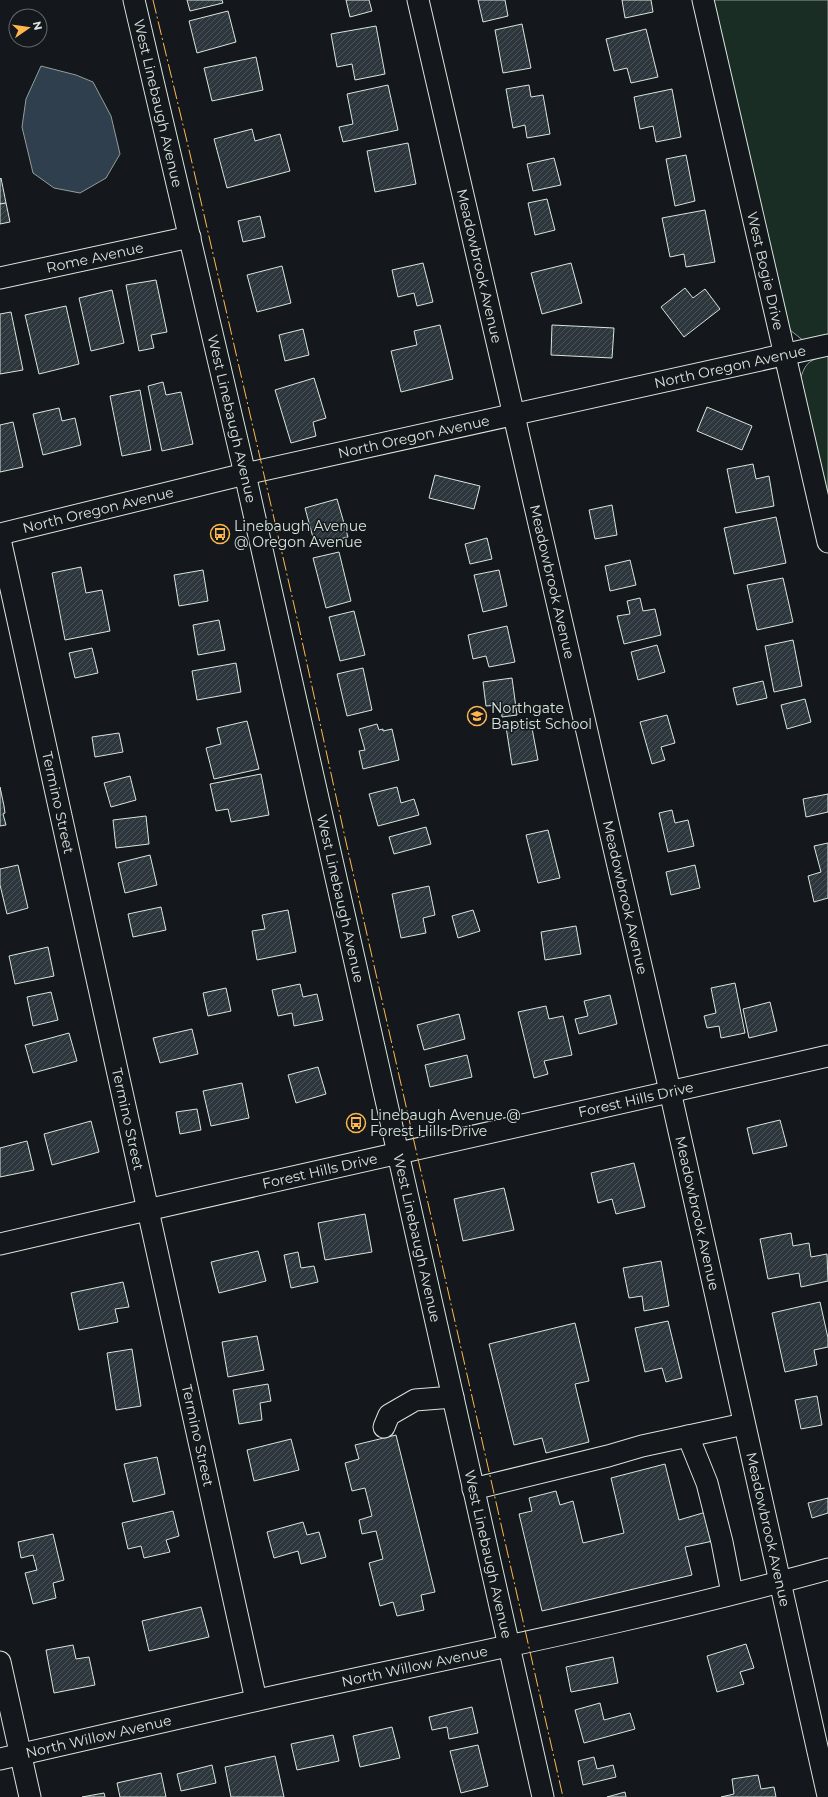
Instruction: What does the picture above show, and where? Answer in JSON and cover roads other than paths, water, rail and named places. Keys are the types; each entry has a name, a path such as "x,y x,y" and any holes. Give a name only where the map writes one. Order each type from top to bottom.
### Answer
{"street":[{"name":"West Linebaugh Avenue","path":"134,0 245,474 543,1797"},
{"name":"Meadowbrook Avenue","path":"418,0 515,414 670,1091 828,1796"},
{"name":"West Bogie Drive","path":"703,0 828,542"},
{"name":"Rome Avenue","path":"0,278 190,237"},
{"name":"North Oregon Avenue","path":"0,534 245,474 828,345"},
{"name":"Termino Street","path":"0,539 256,1700"},
{"name":"Forest Hills Drive","path":"0,1244 828,1056"},
{"path":"384,1427 389,1415 415,1400 453,1397"},
{"path":"474,1488 608,1456 642,1446 744,1424"},
{"path":"688,1436 707,1483 722,1542 732,1593"},
{"name":"North Willow Avenue","path":"0,1759 256,1700 509,1646 828,1569"},
{"path":"0,1662 30,1797"}],"water":[{"path":"41,66 76,75 93,82 111,116 120,154 106,178 80,193 54,188 33,173 22,127 26,99"}],"place":[{"name":"Linebaugh Avenue @ Oregon Avenue","path":"220,534"},
{"name":"Northgate Baptist School","path":"477,716"},
{"name":"Linebaugh Avenue @ Forest Hills Drive","path":"356,1123"}]}
